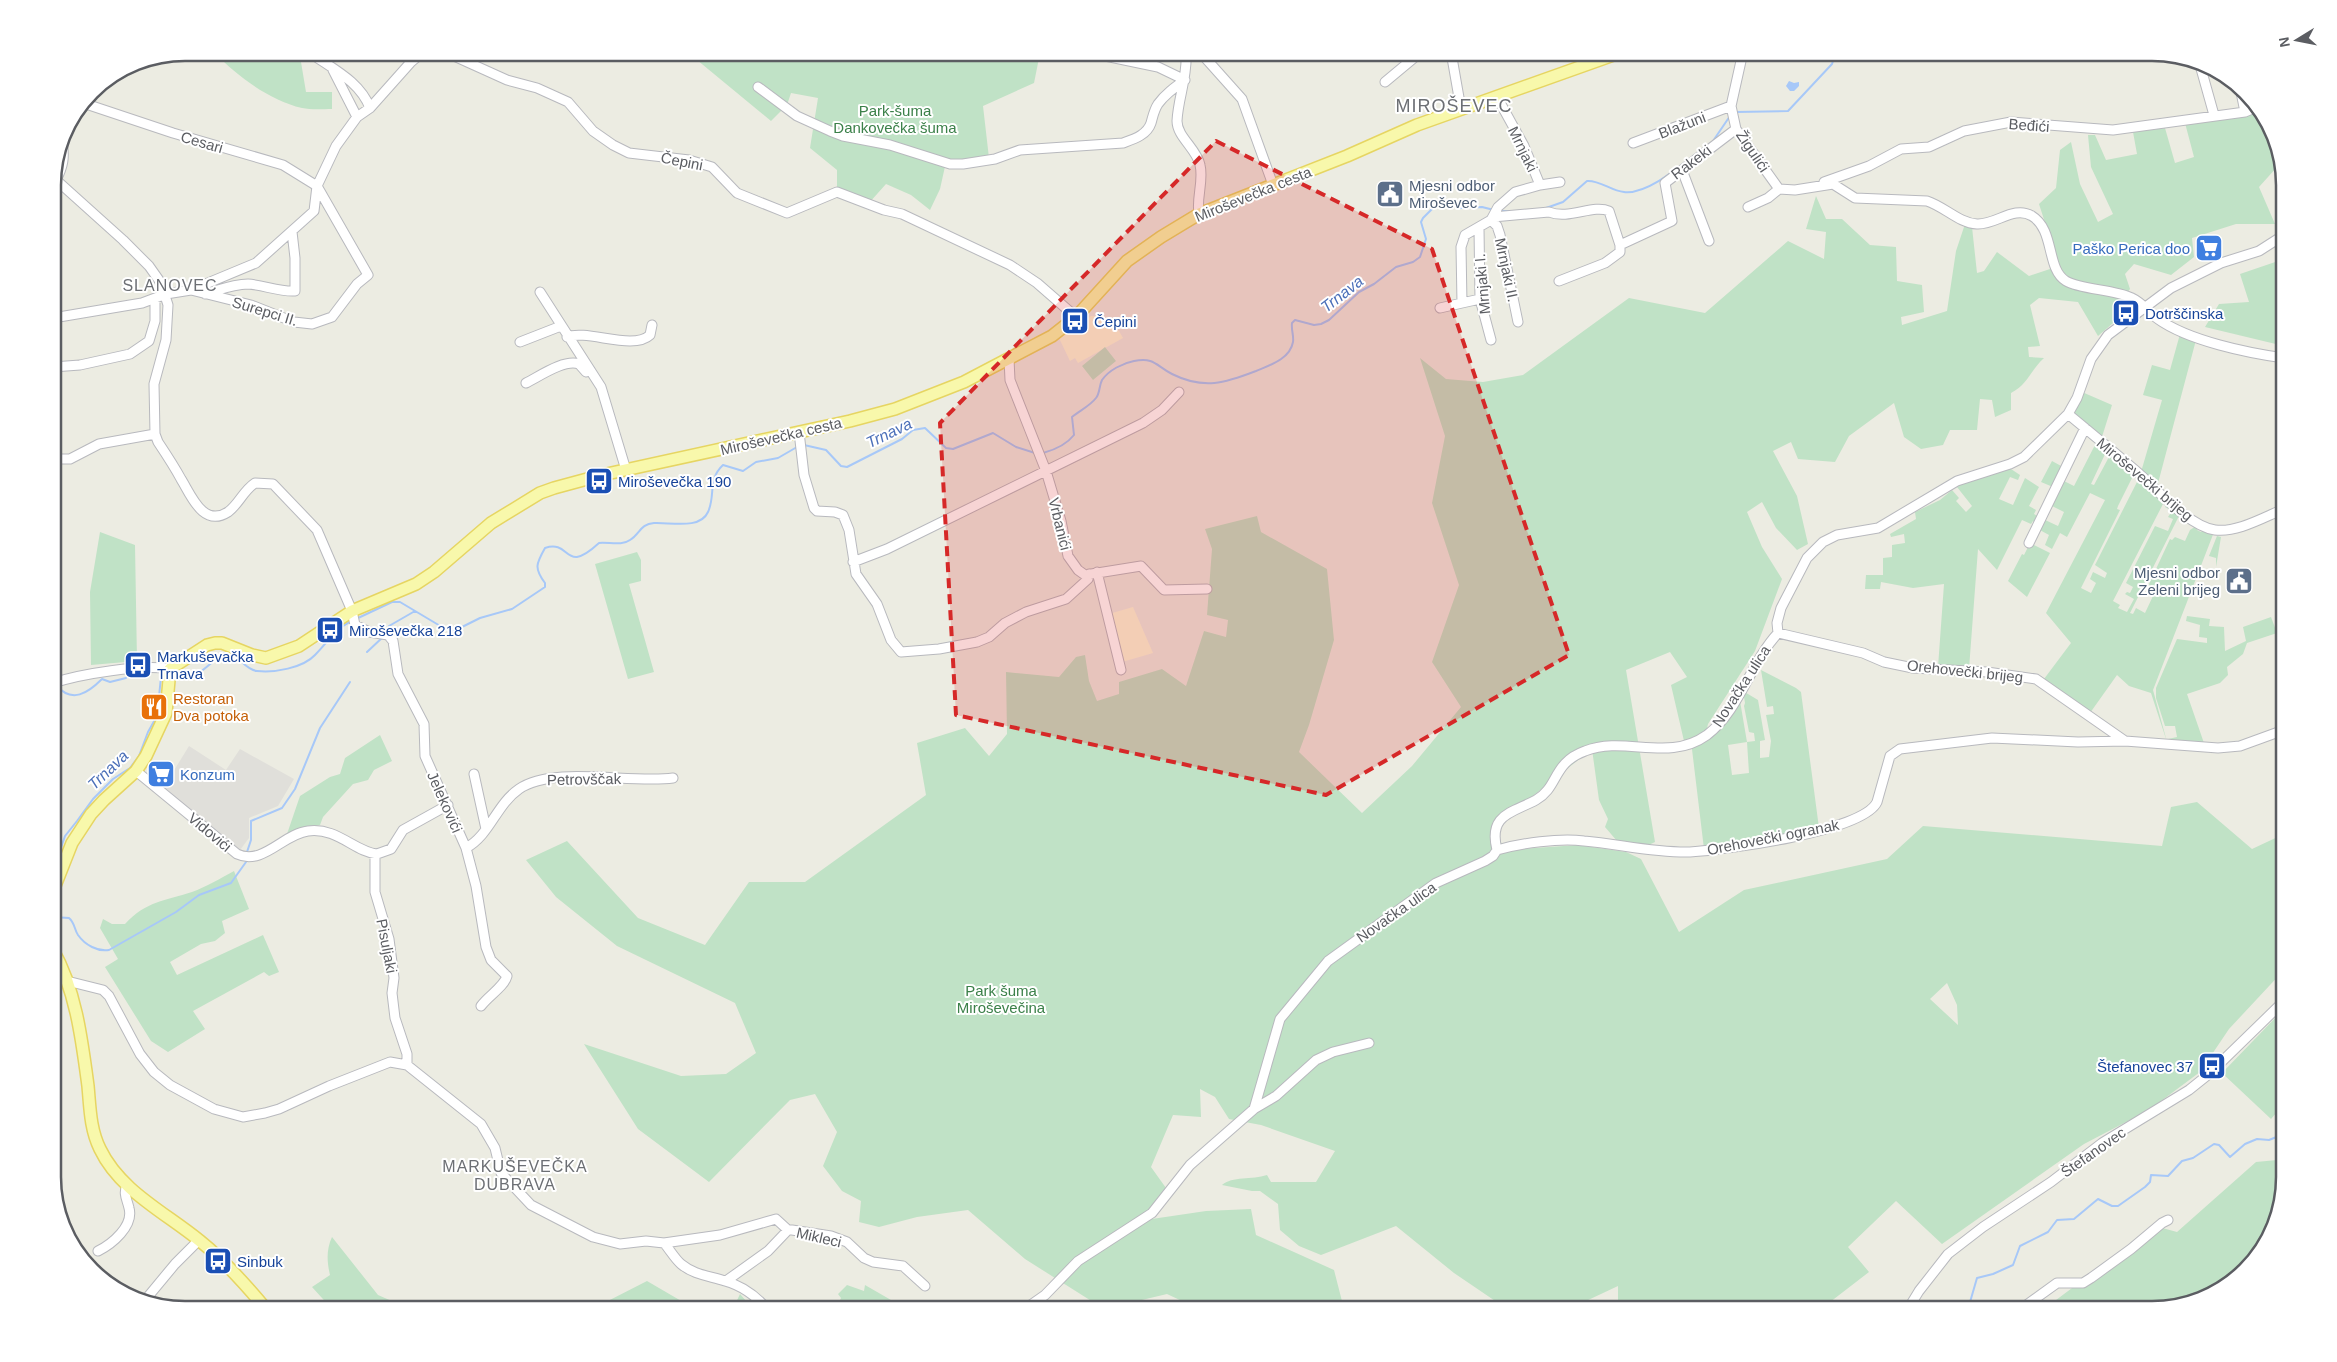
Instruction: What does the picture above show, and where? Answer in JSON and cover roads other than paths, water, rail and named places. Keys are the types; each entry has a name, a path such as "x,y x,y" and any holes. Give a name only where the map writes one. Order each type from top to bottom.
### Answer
{"main road":[{"name":"Miroševečka cesta","path":"170,669 207,645 215,643 232,646 260,657 273,657 299,646 416,584 434,572 492,523 540,493 626,470 800,441 964,382 1052,336 1076,317 1127,261 1161,237 1199,214 1348,156 1417,125 1596,61"},
{"path":"62,868 72,843 91,814 136,771 146,756 164,720 168,700 170,669"},
{"path":"62,970 67,981 82,1051 94,1135 106,1160 127,1184 159,1212 199,1240 220,1258 258,1301"}],"street":[{"path":"1186,61 1185,80 1177,124 1184,138 1195,151 1200,166 1197,203 1199,214"},
{"path":"1208,61 1242,99 1273,185"},
{"path":"1385,82 1410,61"},
{"path":"1453,61 1461,109"},
{"name":"Žigulići","path":"1741,61 1732,111 1736,129 1779,189"},
{"path":"326,62 355,86 367,99 370,108"},
{"path":"62,316 142,303 166,294 191,290 256,263 314,211 317,186 336,146 357,117 370,108 397,80 411,62"},
{"name":"Čepini","path":"467,62 507,80 536,88 568,102 594,131 613,145 629,153 689,160 712,168 737,193 787,214 837,192 884,210 902,214 1010,266 1037,283 1076,317"},
{"path":"1132,62 1158,67 1185,80"},
{"path":"331,65 357,117"},
{"path":"2202,72 2214,116"},
{"path":"758,87 797,116 843,136 890,145 950,164 963,164 995,159 1020,150 1123,143 1144,133 1150,125 1158,105 1170,90 1185,80"},
{"name":"Mrnjaki","path":"1462,303 1461,247 1465,235 1479,228 1515,192 1540,184 1524,146 1497,97"},
{"path":"2243,101 2245,112"},
{"name":"Cesari","path":"90,105 173,133 283,165 317,186"},
{"name":"Beđići","path":"1810,186 1869,166 1902,149 1929,147 1964,131 1999,123 2011,122 2112,130 2250,110"},
{"name":"Blažuni","path":"1633,143 1732,111"},
{"name":"Rakeki","path":"1558,281 1605,263 1620,252 1620,245 1672,221 1665,182 1736,129"},
{"path":"62,170 65,154"},
{"path":"1682,170 1709,241"},
{"path":"1540,184 1560,182"},
{"path":"1748,207 1768,198 1779,189 1794,190 1810,186 1833,184 1855,198 1927,202 1938,205 1962,221 1976,224 1988,224 2012,213 2031,215 2043,226 2058,272 2066,281 2116,292 2132,298 2146,307 2158,319 2182,331 2241,352 2275,357"},
{"path":"62,186 123,240 149,266 166,294 168,305 166,340 154,384 155,434 191,498 207,514 214,516 230,511 243,493 255,483 273,484 317,530 353,617"},
{"name":"Surepci II.","path":"191,290 251,305 294,322 312,324 332,317 353,289 368,275 317,186"},
{"path":"1494,214 1549,212 1555,214 1574,214 1604,208 1610,211 1620,245"},
{"name":"Mrnjaki II.","path":"1494,214 1518,322"},
{"name":"Mrnjaki I.","path":"1479,228 1480,299 1491,340"},
{"path":"205,294 230,286 247,284 284,292 295,291 295,258 292,232"},
{"name":"Novačka ulica","path":"1254,1109 1280,1019 1328,961 1436,882 1493,856 1497,850 1495,834 1501,818 1510,811 1543,795 1564,764 1578,754 1592,748 1614,745 1663,750 1700,739 1708,734 1724,716 1763,651 1778,632 1777,623 1781,608 1807,558 1823,542 1837,535 1878,528 1956,481 2016,461 2043,440 2068,414 2077,398 2091,359 2102,341 2171,288 2221,263 2259,252 2275,241"},
{"path":"540,292 567,337 601,387 626,470"},
{"path":"62,367 80,366 130,354 149,341 154,321 154,299"},
{"path":"1440,308 1480,299"},
{"path":"567,337 574,335 594,338 644,338 650,335 652,325"},
{"path":"520,342 561,326"},
{"name":"Vrbanići","path":"1009,359 1010,380 1046,471 1061,522 1068,556 1078,570 1085,575 1093,573"},
{"path":"526,383 559,367 576,362 584,369 604,399"},
{"path":"853,562 887,549 1143,423 1162,410 1179,392"},
{"name":"Miroševečki brijeg","path":"2068,414 2185,514 2211,529 2230,530 2275,512"},
{"path":"2029,543 2085,428"},
{"path":"62,459 70,459 99,444 155,434"},
{"path":"800,441 804,475 814,508 817,511 835,512 843,515 849,530 856,574 877,604 891,640 901,652 939,649 977,642 989,637 1005,623 1020,615 1066,599 1093,573 1141,566 1164,590 1207,589"},
{"path":"1093,573 1121,670"},
{"name":"Jelekovići","path":"353,617 361,629 386,634 394,644 398,674 424,724 425,756 466,848 476,886 486,947 491,960 507,976 506,982 492,992 481,1006"},
{"name":"Orehovečki brijeg","path":"1778,632 1863,653 1884,662 1913,668 1987,672 2036,678 2125,741"},
{"path":"62,682 143,668 170,669"},
{"path":"2125,741 2218,748 2240,746 2276,733"},
{"name":"Orehovečki ogranak","path":"1497,850 1574,840 1648,850 1688,852 1750,844 1834,827 1867,813 1875,807 1890,756 1900,749 1992,738 2078,742 2125,741"},
{"name":"Vidovići","path":"136,771 243,857 259,855 295,835 312,830 339,836 375,854"},
{"path":"474,774 486,828"},
{"name":"Petrovščak","path":"466,848 478,840 512,794 537,780 578,777 673,778"},
{"path":"375,854 391,848 402,830 448,805"},
{"name":"Pisuljaki","path":"375,854 376,892 389,939 394,978 392,993 394,1018 407,1054 407,1065"},
{"path":"67,981 103,990 109,996 140,1054 162,1080 214,1109 229,1114 243,1117 279,1110 329,1086 390,1062 407,1065 481,1124 495,1148 501,1173 531,1205 593,1237 620,1244 646,1241 664,1243 682,1265 702,1276 726,1281 756,1296 760,1301"},
{"name":"Štefanovec","path":"1913,1301 1948,1254 2102,1143 2190,1090 2276,1008"},
{"path":"1037,1301 1078,1261 1139,1223 1163,1201 1169,1188 1190,1164 1254,1109 1276,1096 1316,1060 1333,1052 1369,1043"},
{"path":"98,1251 115,1239 128,1221 129,1208 124,1194 127,1184"},
{"name":"Mikleci","path":"664,1243 720,1235 776,1219 788,1230 831,1236 847,1242 864,1258 873,1262 903,1266 924,1286"},
{"path":"2033,1301 2057,1283 2083,1282 2091,1278 2168,1220"},
{"name":"Mikleci","path":"726,1281 768,1251 788,1230"},
{"path":"149,1295 175,1264 199,1240"}],"water":[{"path":"1789,81 1799,82 1799,86 1794,91 1790,91 1786,86"}],"waterway":[{"name":"Trnava","path":"1736,112 1788,111 1833,61"},
{"name":"Trnava","path":"1713,141 1730,116"},
{"name":"Trnava","path":"1546,208 1563,202 1587,181 1596,182 1624,192 1634,192 1645,188 1667,176 1705,147"},
{"name":"Trnava","path":"1043,453 1060,446 1074,435 1072,417 1094,401 1102,380 1108,373 1121,365 1147,360 1184,379 1204,383 1234,379 1267,366 1279,361 1288,353 1293,340 1292,323 1295,320 1314,325 1329,320 1359,292 1374,284 1396,267 1413,262 1420,257 1426,239 1421,222 1436,205 1443,202 1461,208 1482,207 1494,210"},
{"name":"Trnava","path":"1498,211 1509,211"},
{"name":"Trnava","path":"804,445 826,450 841,466 847,467 902,439 913,430 925,428 946,448 953,449 993,433 1016,447 1035,453"},
{"name":"Trnava","path":"356,619 392,602 400,602 447,630 454,631 480,618 512,609 545,587 545,583 538,570 538,562 545,548 560,548 573,557 579,556 599,543 627,542 649,524 684,524 698,521 704,518 708,512 713,482 723,465 743,471 756,462 778,458 797,447"},
{"path":"387,631 389,626 415,611"},
{"name":"Trnava","path":"180,676 187,677 199,673 224,653 233,655 248,668 257,671 280,670 296,666 310,660 336,632 351,621"},
{"path":"367,652 383,637"},
{"name":"Trnava","path":"62,845 65,836 93,799 113,779 130,768 139,756 148,732 157,716 161,677"},
{"path":"62,691 68,694 80,694 91,689 102,679 110,682 126,678"},
{"path":"247,852 251,840 251,821 282,808 295,789 320,728 350,682"},
{"path":"62,918 69,918 84,942 96,949 109,950 176,912 199,895 231,883 246,862"},
{"name":"Štefanovec","path":"1970,1301 1977,1278 1993,1274 2013,1265 2020,1246 2048,1232 2057,1220 2074,1219 2098,1199 2112,1206 2118,1206 2145,1187 2150,1182 2151,1175 2168,1176 2182,1161 2193,1158 2214,1144 2219,1145 2230,1157 2245,1144 2257,1139 2269,1140 2276,1137"}],"place":[{"name":"Mjesni odbor Miroševec","path":"1390,194"},
{"name":"Paško Perica doo","path":"2209,248"},
{"name":"Dotrščinska","path":"2126,313"},
{"name":"Čepini","path":"1075,321"},
{"name":"Miroševečka 190","path":"599,481"},
{"name":"Mjesni odbor Zeleni brijeg","path":"2239,581"},
{"name":"Miroševečka 218","path":"330,630"},
{"name":"Markuševačka Trnava","path":"138,665"},
{"name":"Restoran Dva potoka","path":"154,707"},
{"name":"Konzum","path":"161,774"},
{"name":"Štefanovec 37","path":"2212,1066"},
{"name":"Sinbuk","path":"218,1261"}],"district":[{"name":"MIROŠEVEC","path":"1454,106"},
{"name":"SLANOVEC","path":"170,285"},
{"name":"MARKUŠEVEČKA DUBRAVA","path":"515,1175"}],"park label":[{"name":"Park-šuma Dankovečka šuma","path":"895,118"},
{"name":"Park šuma Miroševečina","path":"1001,998"}]}
